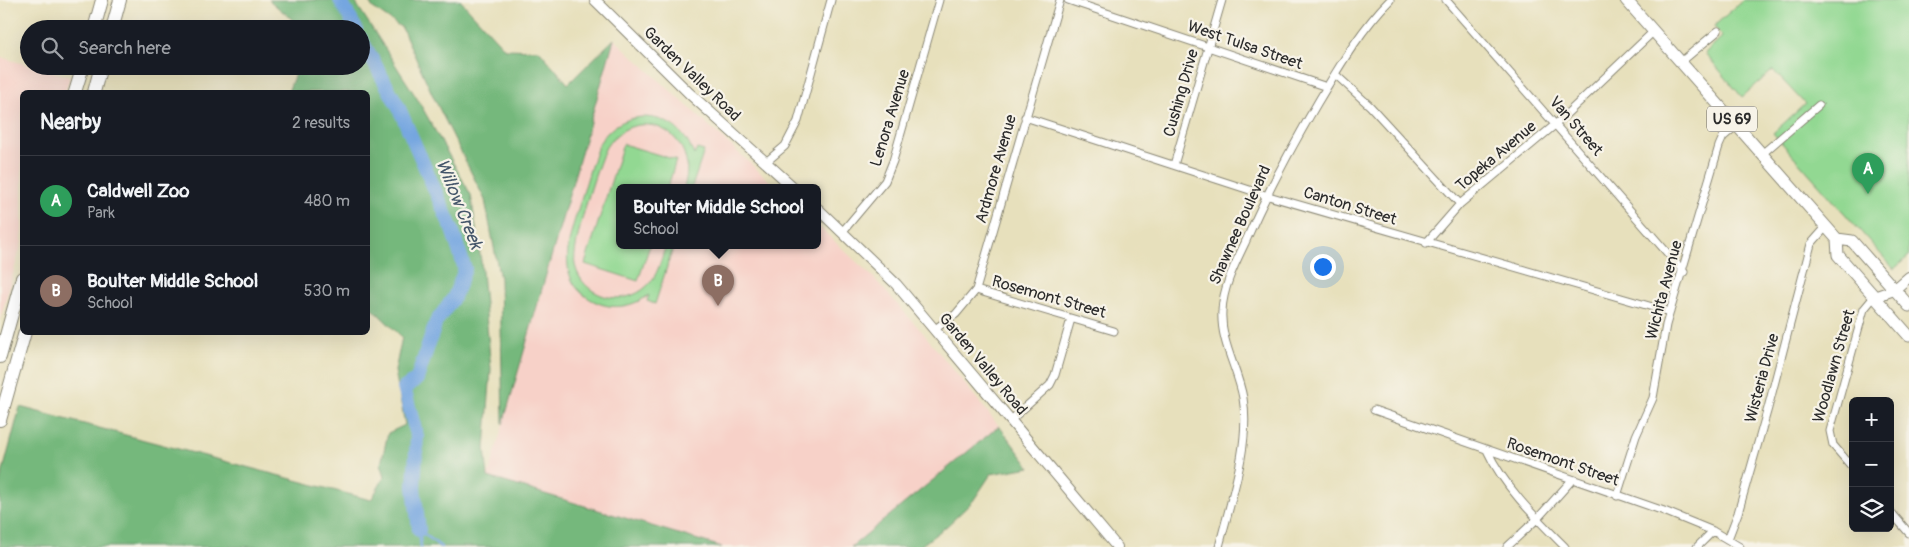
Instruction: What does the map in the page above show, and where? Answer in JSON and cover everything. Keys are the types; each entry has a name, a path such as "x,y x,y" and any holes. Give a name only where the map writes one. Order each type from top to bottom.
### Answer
{"highway":[{"path":"96,20 102,0"},
{"path":"114,20 120,0"},
{"path":"76,90 80,75"},
{"path":"95,90 99,75"},
{"path":"0,358 20,285"},
{"path":"0,420 24,335"}],"main road":[{"name":"US 69","path":"1626,0 1837,240 1838,255 1909,336"},
{"name":"US 69","path":"1837,240 1852,241 1909,306"}],"street":[{"name":"Garden Valley Road","path":"595,0 690,94 790,184"},
{"path":"766,163 785,146 798,121 831,0"},
{"name":"Lenora Avenue","path":"842,231 868,202 888,174 939,0"},
{"name":"Ardmore Avenue","path":"935,329 956,314 976,290 1060,0"},
{"name":"West Tulsa Street","path":"1068,0 1327,87"},
{"name":"Cushing Drive","path":"1174,166 1222,0"},
{"name":"Shawnee Boulevard","path":"1219,547 1236,479 1245,421 1244,400 1226,344 1222,311 1231,274 1265,195 1327,87 1366,29 1390,0"},
{"name":"Van Street","path":"1446,0 1684,272"},
{"path":"1681,62 1718,31"},
{"name":"Topeka Avenue","path":"1426,243 1460,204 1556,124 1654,32"},
{"path":"1335,74 1370,106 1460,204"},
{"path":"1762,154 1819,105"},
{"name":"Canton Street","path":"1025,117 1265,195 1670,312"},
{"name":"Wichita Avenue","path":"1617,496 1636,436 1653,398 1670,312 1684,272 1719,146 1723,137 1737,125"},
{"name":"Garden Valley Road","path":"821,212 896,284 1117,547"},
{"name":"Wisteria Drive","path":"1728,539 1738,513 1766,418 1810,249 1813,241 1826,227"},
{"path":"1874,298 1894,290 1909,278"},
{"name":"Rosemont Street","path":"976,290 1114,331"},
{"name":"Woodlawn Street","path":"1849,463 1833,445 1830,431 1864,309 1874,298"},
{"path":"1011,420 1050,385 1056,375 1071,319"},
{"name":"Rosemont Street","path":"1374,410 1664,511 1713,531 1740,547"},
{"path":"1487,450 1494,467 1537,519 1565,547"},
{"path":"1507,547 1537,519 1572,480"},
{"path":"1894,516 1909,533"},
{"path":"1697,547 1713,531"}],"shaded area":[{"path":"614,39 773,184 616,184 616,249 821,249 821,229 874,278 924,334 999,426 851,547 722,547 488,477"},
{"path":"0,57 20,63 20,75 63,75 70,77 66,90 20,90 20,249 0,320"}],"green space":[{"path":"269,0 354,0 367,20 293,20"},
{"path":"368,0 460,0 505,49 539,50 568,84 614,39 503,424 500,279 485,200 434,98 402,28 373,8"},
{"path":"1743,0 1909,0 1909,256 1894,269 1773,133 1805,104 1773,70 1742,97 1705,53 1722,37 1714,26"},
{"path":"370,25 418,100 471,195 481,261 491,369 485,449 488,477 722,547 0,547 0,482 20,407 371,500 385,476 381,464 388,433 405,425 395,371 402,337 372,308 370,308 370,90 289,90 295,75 370,75"},
{"path":"635,118 651,118 668,123 686,139 694,155 697,149 704,151 693,184 684,184 687,168 683,152 675,139 663,130 649,125 634,126 619,133 606,147 591,188 577,242 575,265 579,276 595,292 616,298 627,297 637,293 651,282 659,267 665,249 673,249 655,304 647,301 649,295 637,302 624,306 604,305 583,294 573,283 569,270 569,241 600,142 618,124"},
{"path":"623,144 676,160 669,184 616,184 616,249 649,249 638,281 585,264"},
{"path":"999,426 1030,467 991,474 973,501 947,526 919,547 851,547"}],"waterway":[{"name":"Willow Creek","path":"340,0 351,20"},
{"name":"Willow Creek","path":"370,55 398,106 452,229 465,269 454,297 436,322 417,379 404,388 417,436 414,487 419,530"},
{"name":"Willow Creek","path":"419,530 441,547"},
{"path":"419,530 421,547"}],"place":[{"name":"Caldwell Zoo","path":"1868,194"},
{"name":"Boulter Middle School","path":"718,306"}]}
